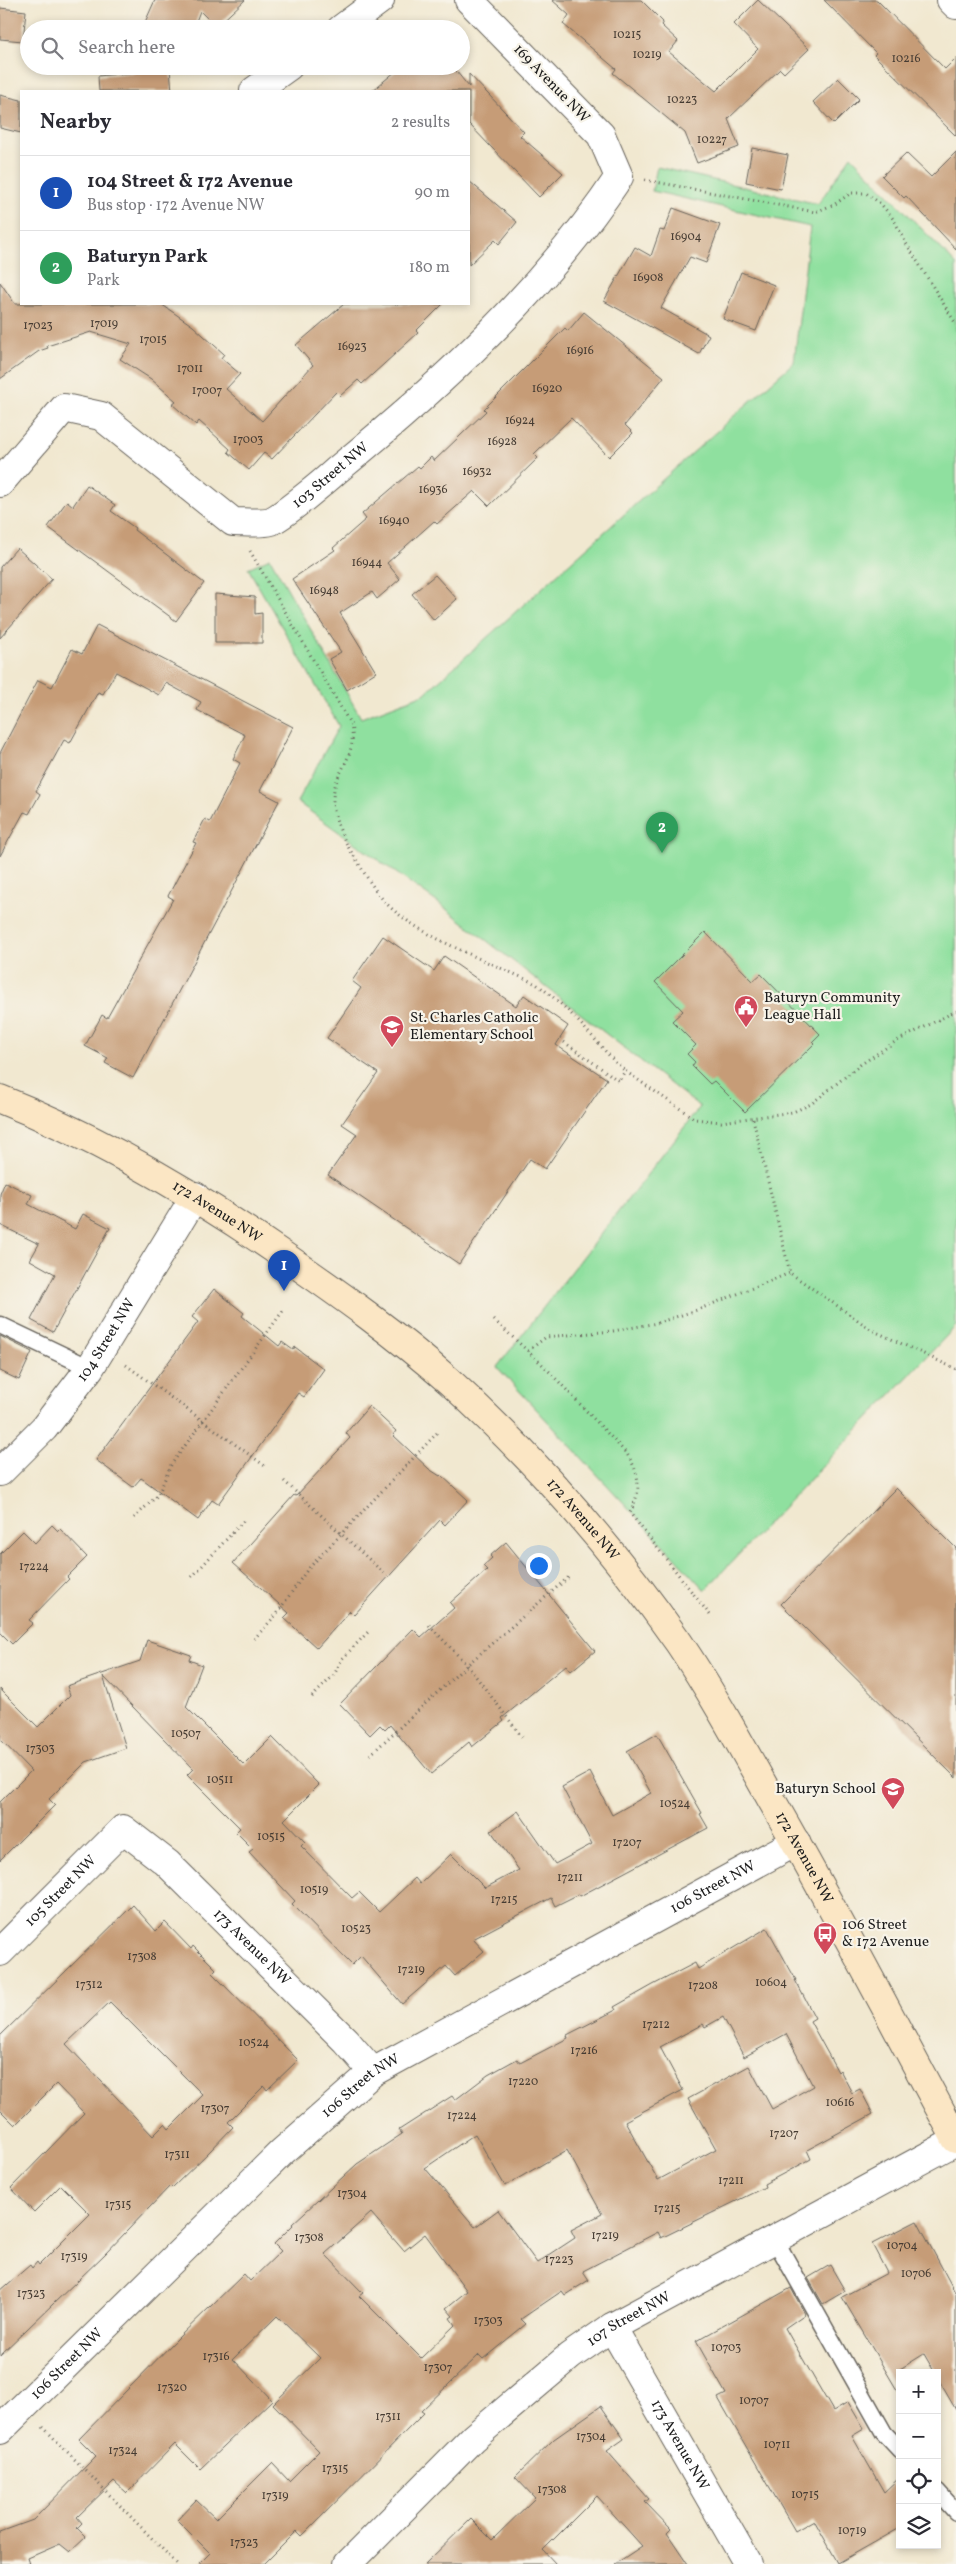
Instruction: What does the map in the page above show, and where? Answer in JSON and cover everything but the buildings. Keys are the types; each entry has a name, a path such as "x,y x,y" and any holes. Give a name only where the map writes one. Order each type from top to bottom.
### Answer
{"street":[{"path":"353,20 380,0"},
{"name":"169 Avenue NW","path":"469,0 601,135 620,177"},
{"path":"951,0 956,5"},
{"path":"255,90 276,75"},
{"name":"103 Street NW","path":"233,522 272,521 327,479 403,415 462,360 522,298 597,211 620,177"},
{"path":"0,483 64,408 101,416 233,522"},
{"name":"172 Avenue NW","path":"0,1099 130,1160 195,1196 331,1288 394,1335 447,1380 545,1476 637,1585 680,1646 722,1712 796,1842 956,2140"},
{"name":"104 Street NW","path":"0,1472 44,1428 90,1368 195,1196"},
{"name":"105 Street NW","path":"0,1952 123,1830"},
{"name":"173 Avenue NW","path":"123,1830 167,1862 346,2042 373,2072"},
{"name":"106 Street NW","path":"0,2430 282,2152 373,2072 796,1842"},
{"name":"107 Street NW","path":"348,2564 473,2438 570,2356 612,2327 956,2140"},
{"name":"173 Avenue NW","path":"612,2327 748,2564"}],"lane":[{"path":"0,1324 90,1368"},
{"path":"774,2238 884,2433 896,2446"},
{"path":"941,2495 956,2512"}],"path":[{"path":"620,177 659,182 815,212 835,204 851,193 866,194 881,204 894,220 956,324"},
{"path":"233,522 351,725 354,739 351,752 336,785 333,800 348,848 386,903 427,932 536,984 551,994 566,1006 625,1071 695,1119 721,1122 793,1112 811,1104 860,1065 895,1042 956,1011"},
{"path":"564,1042 619,1081 625,1071"},
{"path":"753,1119 790,1273 872,1330 956,1369"},
{"path":"528,1351 546,1336 612,1331 657,1323 696,1310 790,1273"},
{"path":"134,1518 158,1495 171,1465 285,1308"},
{"path":"494,1320 528,1351 627,1454 634,1464 640,1487 630,1513 710,1615"},
{"path":"126,1365 265,1466"},
{"path":"254,1639 276,1615 308,1570 437,1432"},
{"path":"284,1482 387,1576"},
{"path":"192,1577 246,1518"},
{"path":"370,1755 467,1665 570,1576"},
{"path":"429,1625 467,1665 523,1738"},
{"path":"312,1697 334,1675 342,1659 369,1632"},
{"path":"25,2407 50,2435 177,2564"}],"green space":[{"path":"851,156 956,264 956,1326 705,1590 497,1367 700,1107 441,905 297,802 339,726 248,568 270,558 361,718 424,694 794,362 810,227 652,191 657,167 818,204"}],"place":[{"name":"Baturyn Park","path":"662,853"},
{"name":"Baturyn Community League Hall","path":"746,1028"},
{"name":"St. Charles Catholic Elementary School","path":"392,1048"},
{"name":"104 Street & 172 Avenue","path":"284,1291"},
{"name":"Baturyn School","path":"893,1810"},
{"name":"106 Street & 172 Avenue","path":"825,1955"}]}
